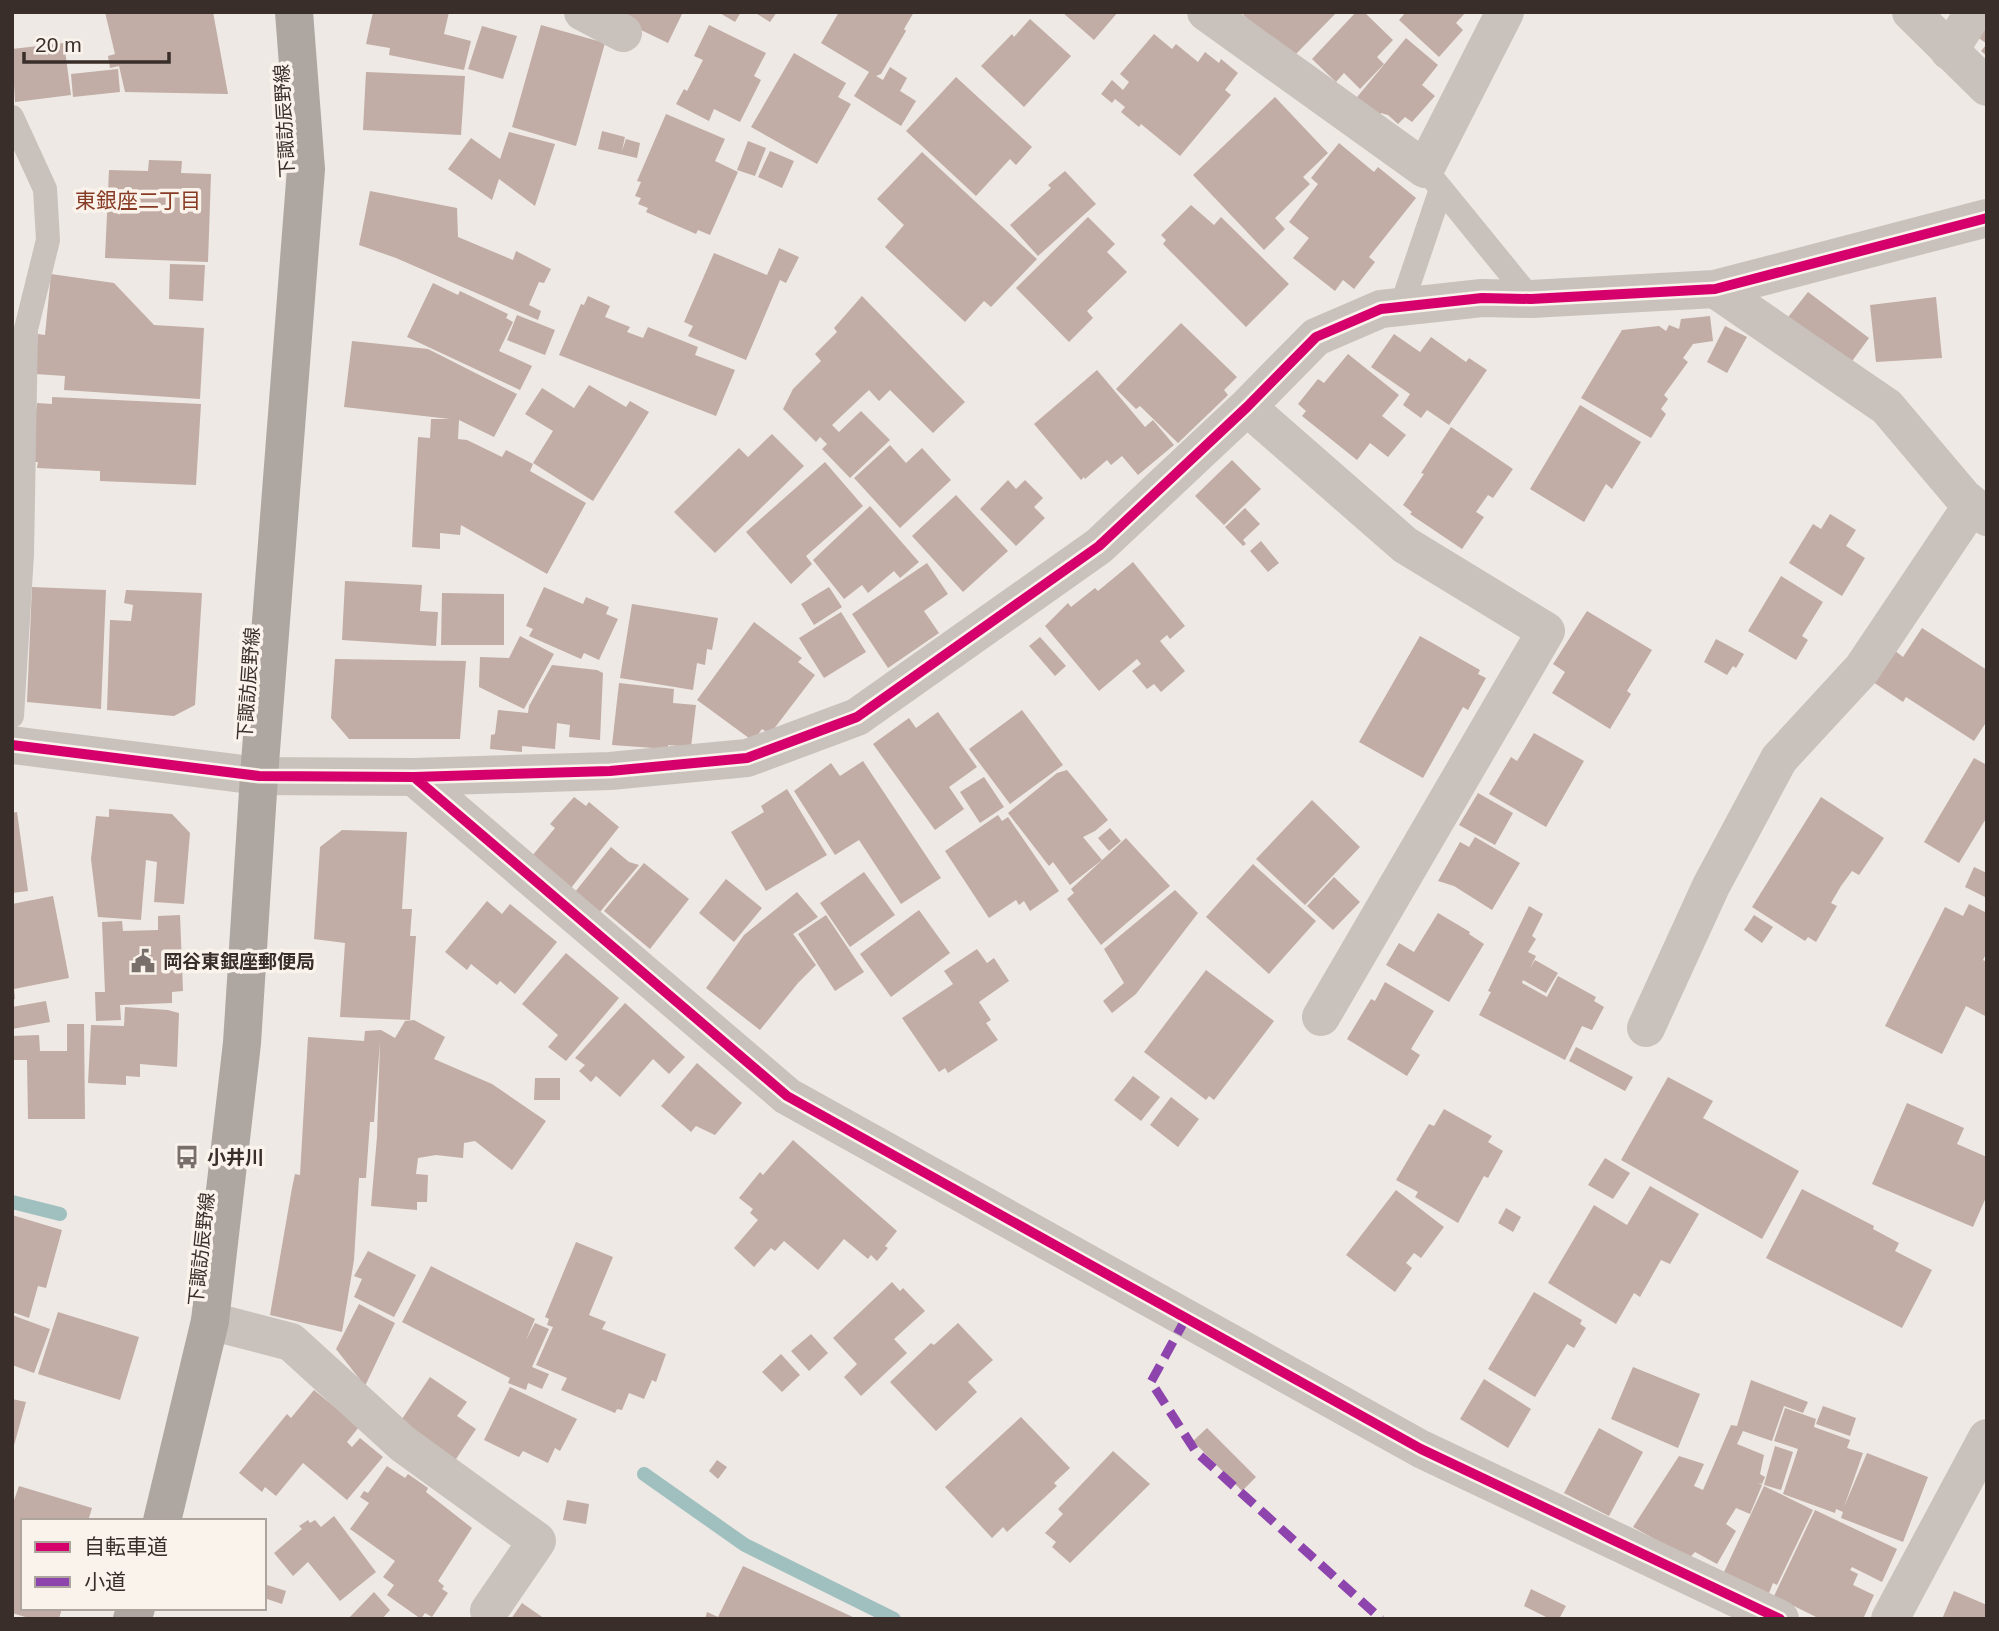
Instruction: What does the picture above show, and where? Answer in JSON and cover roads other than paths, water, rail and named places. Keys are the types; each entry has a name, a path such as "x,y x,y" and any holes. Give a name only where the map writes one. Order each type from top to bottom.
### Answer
{"main road":[{"name":"下諏訪辰野線","path":"162,1519 210,1321 242,1043 259,776 306,169 295,12"}],"street":[{"path":"583,12 623,33"},
{"path":"1206,12 1433,179 1505,12"},
{"path":"1911,12 1987,87"},
{"path":"1949,51 1974,12"},
{"path":"12,745 259,776 414,777 610,771 747,758 858,717 1099,546 1247,407 1316,337 1381,309 1482,298 1531,299 1715,289 1987,218"},
{"path":"1646,1028 1711,886 1779,759 1862,669 1980,511 1962,497 1887,407 1715,289"},
{"path":"1247,407 1405,545 1546,631 1321,1017"},
{"path":"414,777 787,1096 1421,1449 1780,1619"},
{"path":"210,1321 290,1342 403,1444 537,1541 486,1615"},
{"path":"1889,1619 1987,1438"}],"lane":[{"path":"12,117 46,188 48,240 26,329 22,554 12,716"},
{"path":"1433,179 1531,299"},
{"path":"1401,307 1433,179"}],"waterway":[{"path":"12,1202 60,1214"},
{"path":"644,1474 745,1545 894,1619"}],"place":[{"name":"岡谷東銀座郵便局","path":"143,961"},
{"name":"小井川","path":"187,1157"}],"district":[{"name":"東銀座二丁目","path":"138,201"}]}
